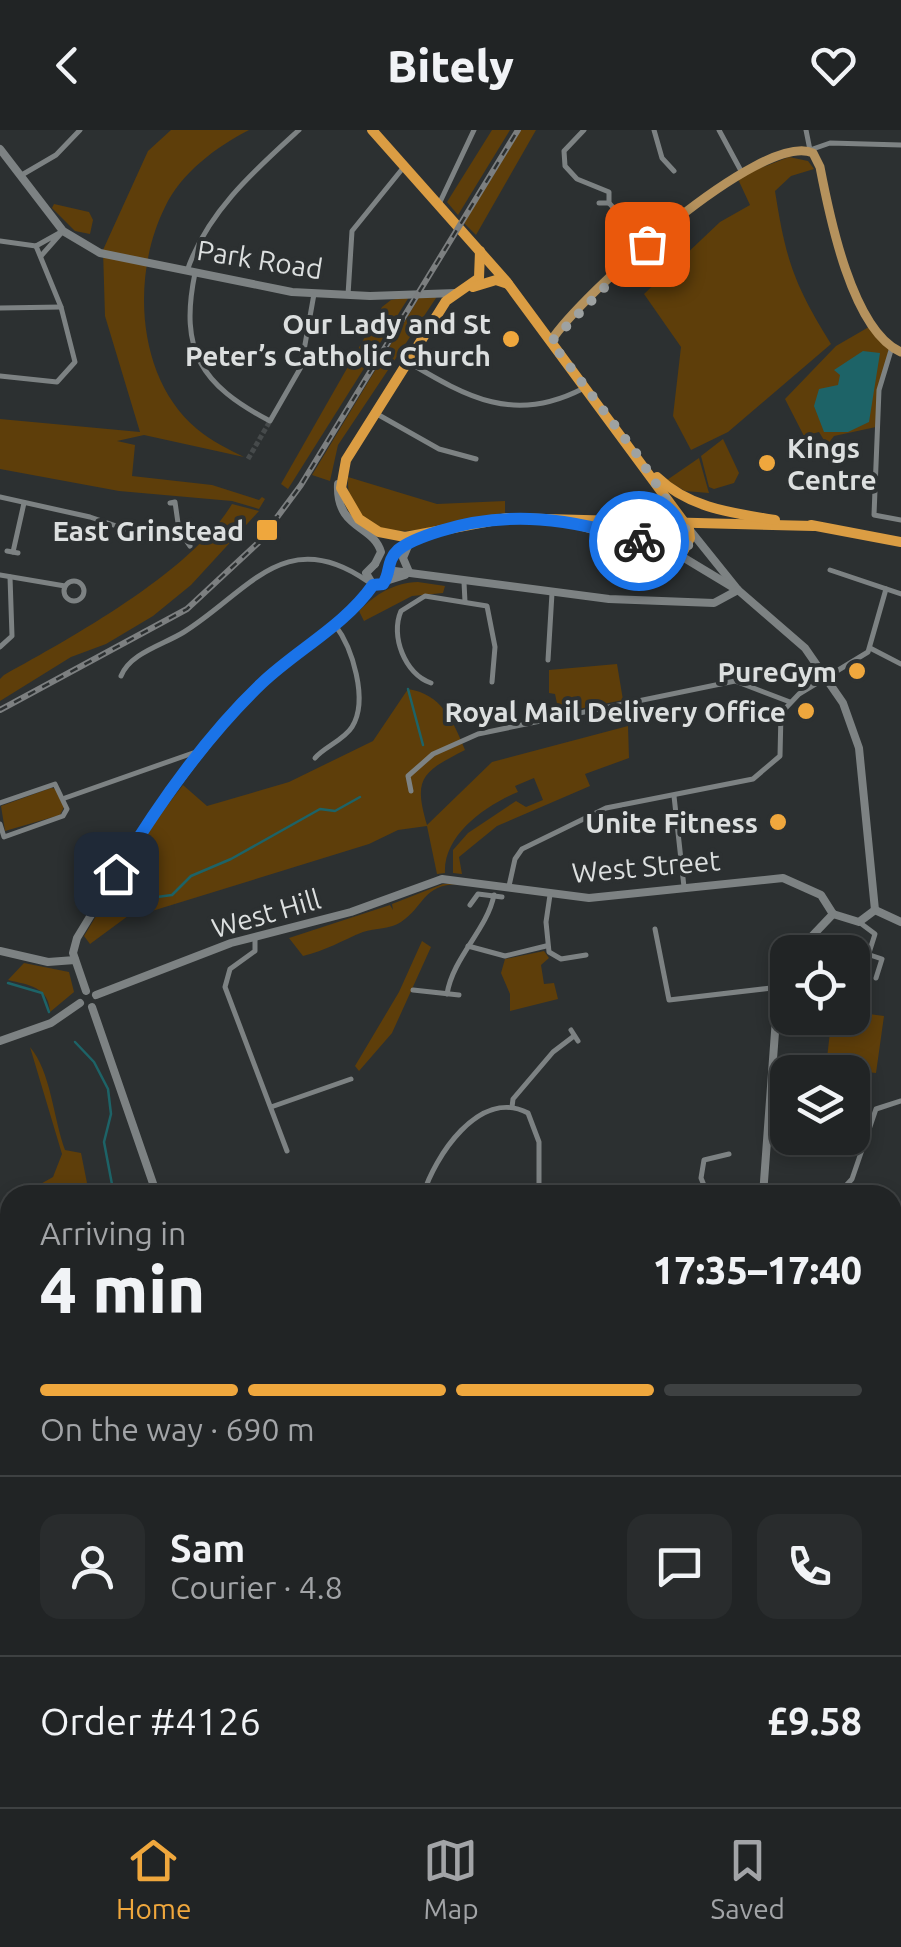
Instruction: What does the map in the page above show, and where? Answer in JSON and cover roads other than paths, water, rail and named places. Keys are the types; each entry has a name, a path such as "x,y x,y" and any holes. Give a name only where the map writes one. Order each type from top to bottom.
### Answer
{"highway":[{"path":"372,130 466,233 551,342 581,390 671,490 704,506 901,542"},
{"path":"480,251 479,278 446,301 342,472 345,500 368,526 398,536 430,534 490,519 814,526"},
{"path":"459,291 496,280 508,284"},
{"path":"554,520 676,553 688,546 689,529 646,466"}],"main road":[{"path":"551,342 563,325 647,244 717,182 740,168 788,151 810,150 820,167 841,264 897,350"},
{"path":"540,328 563,325"}],"street":[{"path":"20,176 56,155 80,130"},
{"path":"300,130 226,204 191,272 188,320 200,363 226,396 270,421 301,367 314,294"},
{"path":"440,202 474,130"},
{"path":"584,130 567,146 562,161 577,179 609,192 609,202 647,244"},
{"path":"654,130 657,149 674,171"},
{"path":"719,130 740,168"},
{"path":"726,138 734,130"},
{"path":"806,130 810,150 830,143 901,145"},
{"path":"0,149 62,231"},
{"path":"348,295 352,231 405,166"},
{"path":"599,203 609,202"},
{"path":"0,241 36,246 62,231"},
{"path":"42,256 62,231"},
{"name":"Park Road","path":"62,231 108,254 314,294 459,291"},
{"path":"0,376 58,382 76,355 36,246"},
{"path":"0,308 61,307"},
{"path":"897,350 879,390 874,515 901,520"},
{"path":"408,362 482,402 548,400 581,390"},
{"path":"375,413 439,449 476,458"},
{"path":"154,1185 122,1084 92,1007 96,995 86,990 74,960 76,938 145,826 200,754 260,685 335,624 370,583 371,566 382,552 379,544 352,525 342,509 338,491 342,472"},
{"path":"0,497 134,532 180,530"},
{"path":"170,503 175,502 180,530 190,546"},
{"path":"13,552 24,503"},
{"path":"689,529 738,590"},
{"path":"386,582 387,569 396,551 430,534"},
{"path":"409,572 403,558 411,542"},
{"path":"676,553 738,590 805,648 828,676 859,748 876,910"},
{"path":"120,676 136,659 186,630 275,564 313,558 352,570 370,583 420,575"},
{"path":"352,570 371,566 552,593 701,604 722,600 738,590"},
{"path":"830,570 901,594"},
{"path":"0,575 64,586 78,581 83,587 82,596 68,600 64,586"},
{"path":"0,647 12,636 8,617 10,577"},
{"path":"464,582 465,602"},
{"path":"509,886 515,859 522,849 606,808 743,784 770,769 781,752 781,712 800,694 870,648 886,590"},
{"path":"548,660 552,593"},
{"path":"432,683 422,679 407,660 396,635 398,617 408,604 425,596 482,604 492,613 496,647 492,682"},
{"path":"0,618 8,617"},
{"path":"316,758 349,731 355,719 354,667 335,624"},
{"path":"539,641 549,642"},
{"path":"870,648 901,664"},
{"path":"411,791 408,776 456,741 736,681 790,702"},
{"path":"64,798 192,752 200,754"},
{"path":"0,803 55,784 67,810 63,816 2,838 0,824"},
{"path":"674,796 684,887"},
{"name":"West Street","path":"450,878 590,898 783,878 821,896 833,914"},
{"name":"West Hill","path":"96,995 256,937 300,927 450,878"},
{"path":"470,905 478,894 502,897"},
{"path":"447,994 468,946 488,917 494,895"},
{"path":"550,895 546,946 556,958 582,953"},
{"path":"859,922 876,910"},
{"path":"876,910 901,922"},
{"path":"813,935 833,914 859,922 875,934 870,956 882,959 876,978"},
{"path":"655,929 668,1000 770,988"},
{"path":"256,937 254,952 230,969 225,987 286,1151"},
{"path":"468,946 504,956 546,946"},
{"path":"0,951 48,962 74,960"},
{"path":"0,1041 51,1023 80,1003 86,990"},
{"path":"413,990 459,995"},
{"path":"80,1003 92,1007"},
{"path":"764,1185 776,1035"},
{"path":"512,1107 513,1099 553,1052 574,1036"},
{"path":"271,1107 352,1079"},
{"path":"846,1185 876,1109 901,1101"},
{"path":"427,1185 436,1160 457,1135 490,1112 512,1107 528,1113 537,1130 539,1185"},
{"path":"703,1185 700,1178 704,1160 728,1154"}],"water":[{"path":"863,351 880,353 869,422 848,432 824,432 814,406 819,389 838,385 840,375 834,370"}],"waterway":[{"path":"408,689 423,745"},
{"path":"157,897 172,895 191,876 231,859 320,809 335,811 360,797"},
{"path":"8,983 42,993 49,1012"},
{"path":"75,1042 94,1062 108,1089 111,1114 104,1142 112,1185"}],"tunnel":[{"path":"248,459 270,421"}],"railway":[{"path":"0,710 187,609 258,543 301,485 518,130"}],"place":[{"name":"Our Lady and St Peter’s Catholic Church","path":"511,339"},
{"name":"Kings Centre","path":"767,463"},
{"name":"East Grinstead","path":"267,530"},
{"name":"PureGym","path":"857,671"},
{"name":"Royal Mail Delivery Office","path":"806,711"},
{"name":"Unite Fitness","path":"778,822"}]}
